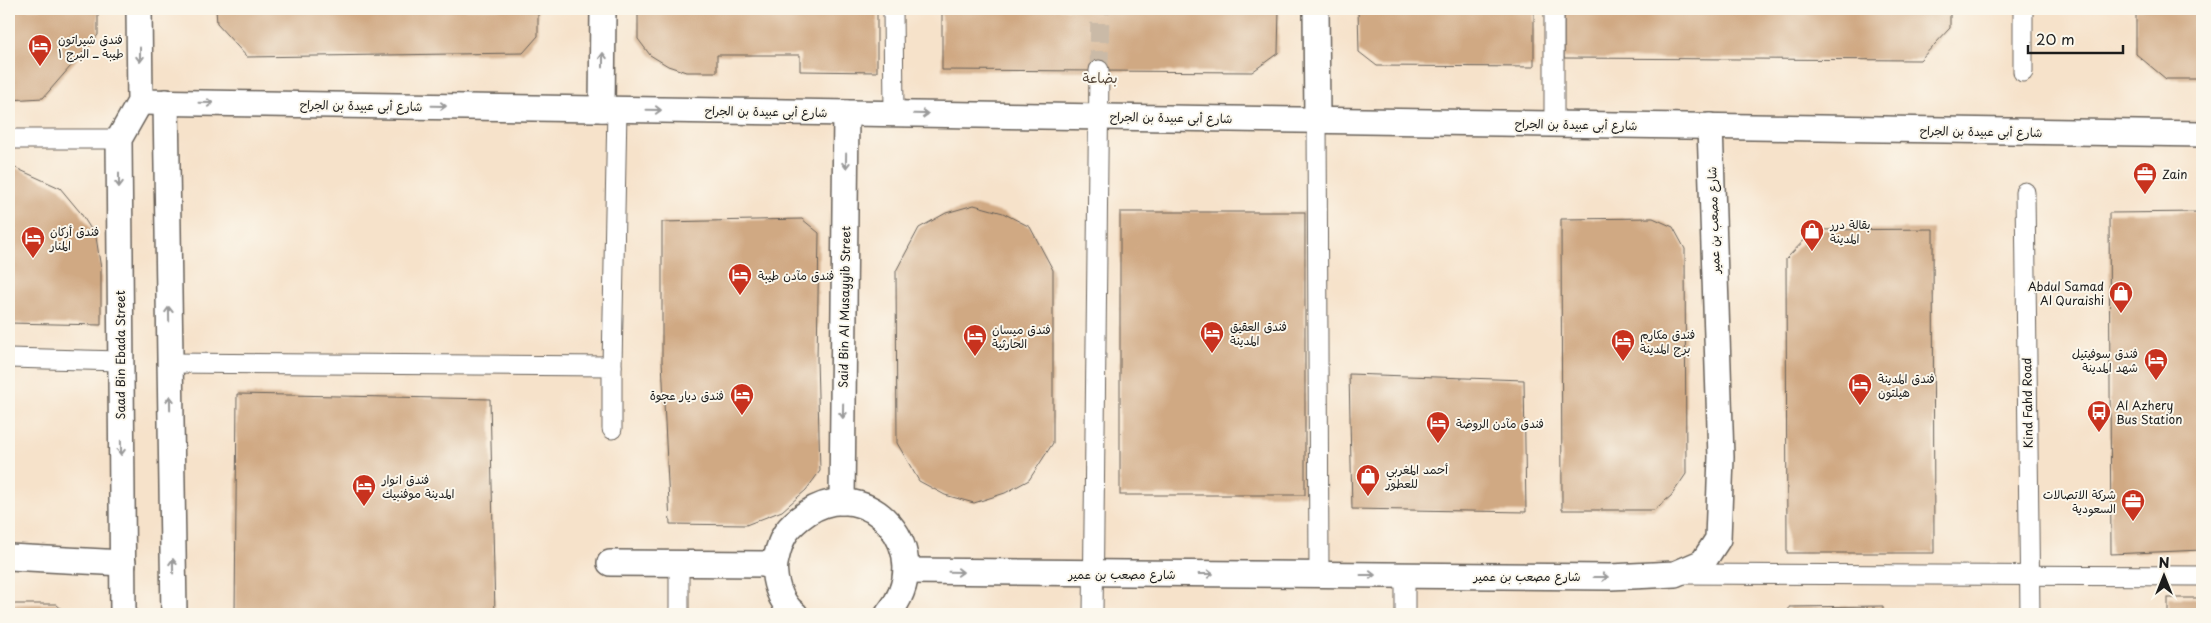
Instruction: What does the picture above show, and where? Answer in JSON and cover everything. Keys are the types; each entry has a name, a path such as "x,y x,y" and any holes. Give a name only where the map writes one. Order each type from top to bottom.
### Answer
{"street":[{"path":"140,9 140,102"},
{"path":"603,9 609,109 612,429"},
{"path":"893,9 894,113"},
{"path":"1316,9 1319,575"},
{"path":"1554,9 1554,123"},
{"path":"2023,9 2023,72"},
{"path":"1093,614 1099,70"},
{"name":"شارع أبى عبيدة بن الجراح","path":"140,102 2202,134"},
{"name":"Saad Bin Ebada Street","path":"123,614 119,139 140,102"},
{"path":"166,102 174,614"},
{"name":"Said Bin Al Musayyib Street","path":"842,502 846,113"},
{"name":"شارع مصعب بن عمير","path":"907,571 1610,577 1675,574 1703,562 1718,538 1720,458 1710,126"},
{"path":"9,139 119,139"},
{"name":"Kind Fahd Road","path":"2024,192 2030,614"},
{"path":"9,358 120,361"},
{"path":"170,363 612,366"},
{"path":"795,614 778,591 774,564 780,541 792,523 818,506 842,502 869,508 888,521 903,545 907,571 901,596 888,614"},
{"path":"9,557 123,563"},
{"path":"610,563 774,564"},
{"path":"679,563 680,614"},
{"path":"1675,574 2029,577 2202,576"},
{"path":"1404,614 1405,575"}],"building":[{"name":"فندق شيراتون طيبة ــ البرج ١","path":"9,9 98,9 98,35 43,98 9,100"},
{"path":"216,9 538,9 538,36 523,53 247,57 217,24"},
{"path":"638,9 877,9 877,72 800,71 800,55 717,55 717,72 686,72 668,66 650,55 638,39"},
{"path":"942,9 1279,9 1278,53 1252,72 942,70"},
{"path":"1358,9 1534,9 1534,67 1377,66 1359,52"},
{"path":"1564,9 1950,9 1950,28 1920,60 1564,58"},
{"path":"2136,9 2202,9 2202,79 2166,79 2136,54"},
{"path":"9,165 60,188 80,212 96,237 101,269 101,325 9,323"},
{"name":"فندق ميسان الحارثية","path":"974,205 1003,213 1030,227 1053,270 1053,443 1029,480 1005,493 974,503 945,495 919,481 897,443 896,271 919,228 946,213"},
{"name":"فندق العقيق المدينة","path":"1120,212 1305,212 1305,495 1120,495"},
{"name":"فندق سوفيتيل شهد المدينة","path":"2202,212 2202,550 2111,554 2109,213"},
{"name":"فندق مكارم برج المدينة","path":"1653,218 1673,227 1685,249 1686,474 1671,496 1654,510 1562,510 1561,219"},
{"path":"802,219 819,233 817,359 820,471 806,490 782,511 746,525 670,524 662,361 662,222"},
{"name":"فندق المدينة هيلتون","path":"1933,229 1934,553 1787,553 1786,259 1814,230"},
{"name":"فندق مآدن الروضة","path":"1349,374 1524,380 1526,512 1352,509"},
{"name":"فندق انوار المدينة موفنبيك","path":"237,394 490,399 495,614 235,614"},
{"path":"2168,598 2202,598 2202,614 2168,614"},
{"path":"9,604 56,604 67,614 9,614"},
{"path":"1883,606 1883,614 1789,614 1789,607"}],"tunnel":[{"path":"1099,70 1100,9"}],"place":[{"name":"فندق شيراتون طيبة ــ البرج ١","path":"40,67"},
{"name":"Zain","path":"2145,195"},
{"name":"بقالة درر المدينة","path":"1812,252"},
{"name":"فندق أركان المنار","path":"33,259"},
{"name":"فندق مآدن طيبة","path":"740,296"},
{"name":"Abdul Samad Al Quraishi","path":"2121,314"},
{"name":"فندق العقيق المدينة","path":"1212,354"},
{"name":"فندق ميسان الحارثية","path":"975,357"},
{"name":"فندق مكارم برج المدينة","path":"1623,362"},
{"name":"فندق سوفيتيل شهد المدينة","path":"2156,381"},
{"name":"فندق المدينة هيلتون","path":"1860,406"},
{"name":"فندق ديار عجوة","path":"742,416"},
{"name":"Al Azhery Bus Station","path":"2099,433"},
{"name":"فندق مآدن الروضة","path":"1438,444"},
{"name":"أحمد المغربي للعطور","path":"1368,497"},
{"name":"فندق انوار المدينة موفنبيك","path":"364,507"},
{"name":"شركة الاتصالات السعودية","path":"2133,522"}],"district":[{"name":"بضاعة","path":"1100,77"}]}
